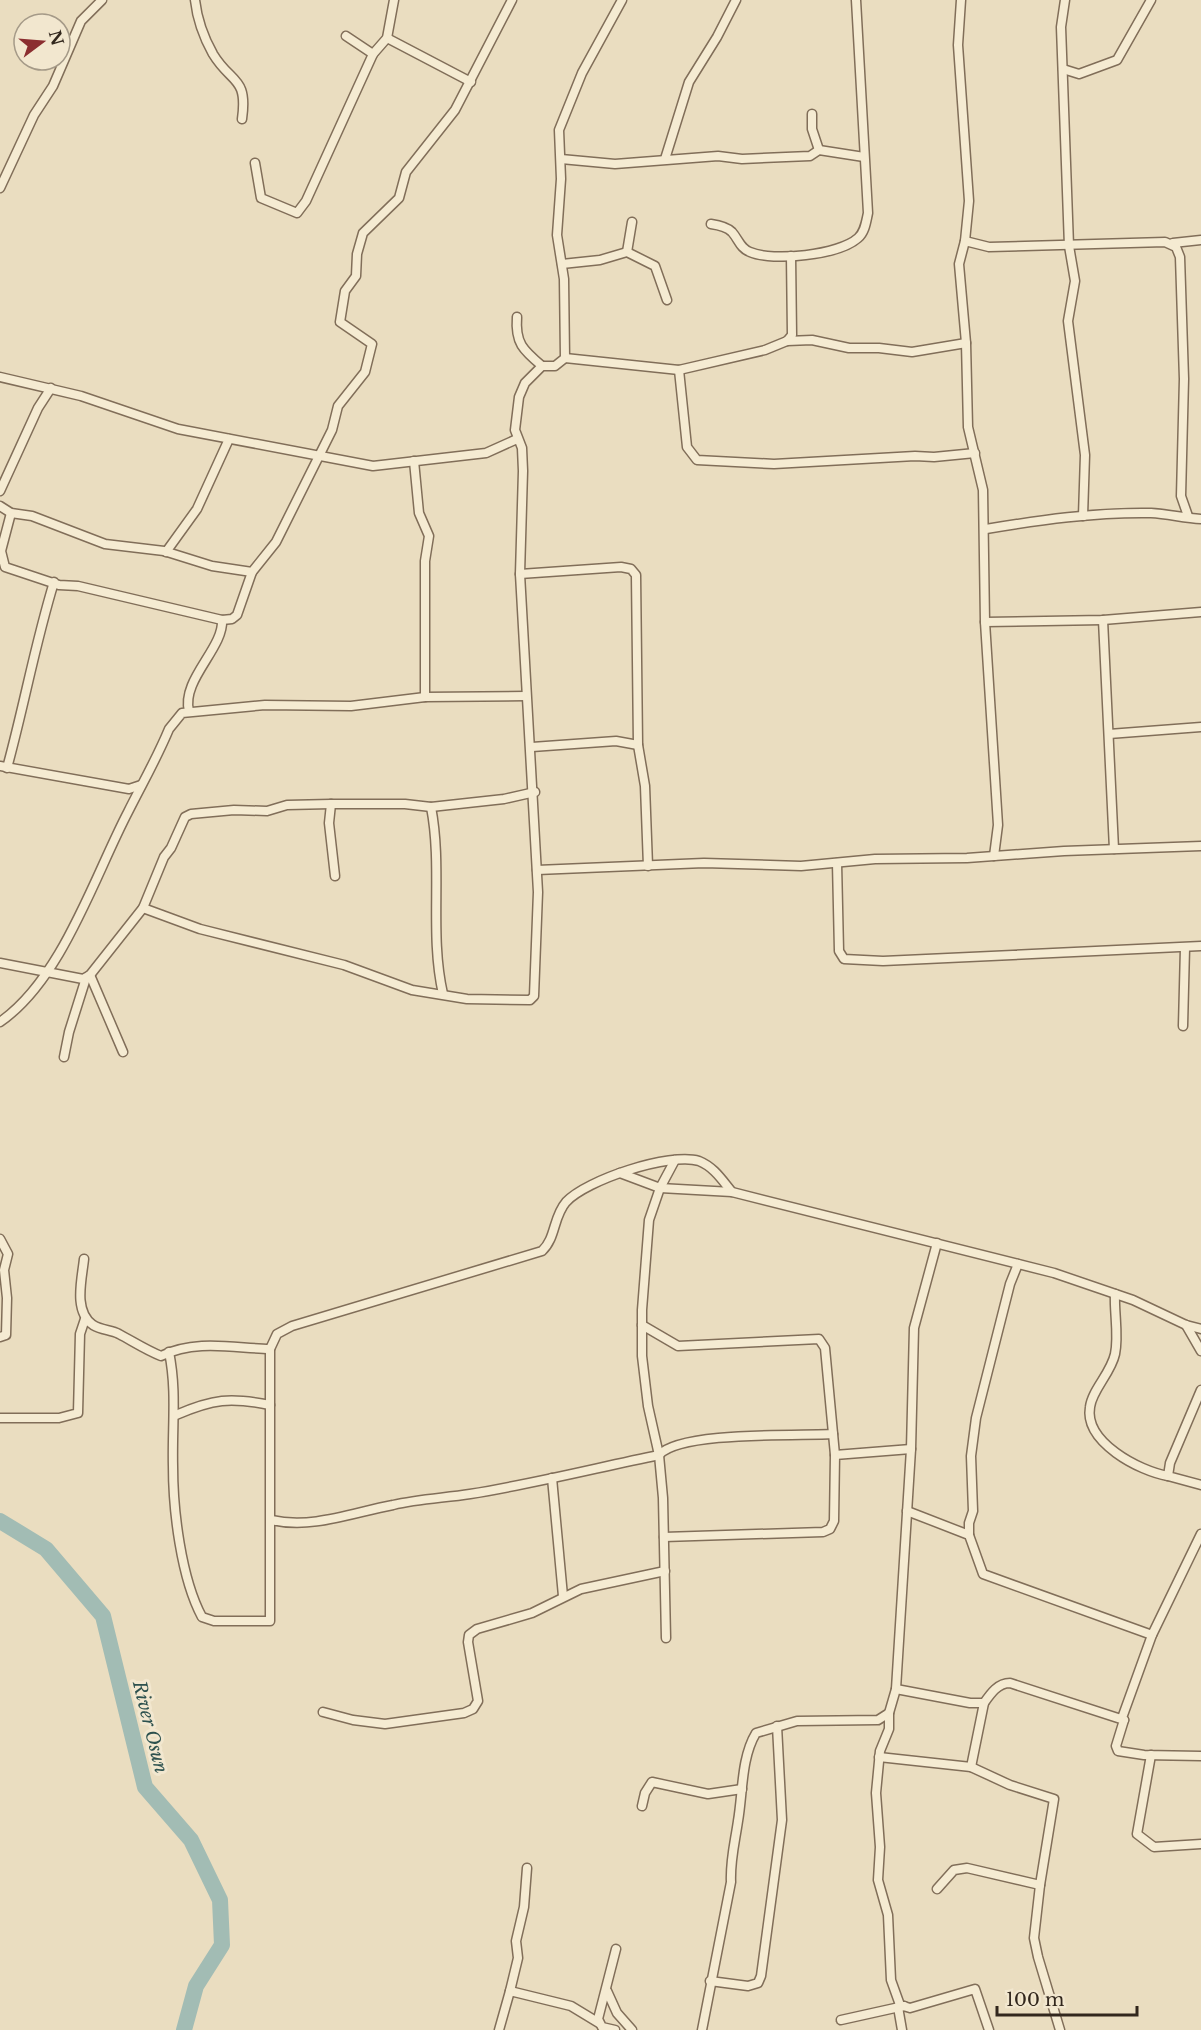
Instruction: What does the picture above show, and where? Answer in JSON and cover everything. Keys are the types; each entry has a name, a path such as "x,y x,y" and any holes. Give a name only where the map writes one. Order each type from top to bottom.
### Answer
{"street":[{"path":"0,188 34,115 53,86 81,21 102,0"},
{"path":"195,0 197,15 213,53 240,83 244,92 242,119"},
{"path":"255,163 261,198 297,213 306,201 373,54 387,38 394,0"},
{"path":"12,513 1,551 2,566 59,585 78,586 222,620 232,619 237,615 252,572 276,542 332,430 338,406 365,372 372,344 340,322 345,291 356,276 357,254 363,233 399,198 406,172 455,110 512,0"},
{"path":"565,358 562,264 557,235 561,159 560,124 582,73 622,0"},
{"path":"665,159 689,82 717,37 736,0"},
{"path":"711,224 732,231 741,247 752,253 791,256 823,252 849,244 865,229 868,213 856,0"},
{"path":"961,0 958,45 969,201 965,241 959,264 966,343 968,428 983,490 986,529 985,622 998,825 994,856"},
{"path":"1065,0 1062,27 1063,69 1070,246 1075,281 1068,321 1085,455 1083,516"},
{"path":"1063,69 1079,74 1117,60 1151,0"},
{"path":"346,36 373,54"},
{"path":"387,38 471,82"},
{"path":"812,114 812,129 819,150"},
{"path":"561,159 615,164 665,159 810,156 819,150 864,157"},
{"path":"627,252 632,222"},
{"path":"965,241 990,247 1173,243 1201,240"},
{"path":"1173,243 1180,257 1184,379 1181,496 1188,516"},
{"path":"562,264 600,260 627,252 655,266 667,300"},
{"path":"788,341 792,335 791,256"},
{"path":"517,317 516,336 527,353 542,366 555,366 565,358 679,370 765,350 788,341 812,340 849,348 879,348 912,352 966,343"},
{"path":"143,908 179,923 234,939 344,965 412,990 467,999 504,1001 530,1000 534,996 539,920 535,792 526,696 520,574 522,448 515,429 519,397 525,383 542,366"},
{"path":"679,370 687,447 697,460 774,464 975,453"},
{"path":"0,377 51,388 178,429 373,466 486,453 517,439"},
{"path":"0,491 38,408 51,388"},
{"path":"166,552 197,509 229,439"},
{"path":"414,461 419,513 429,536 424,561 425,697"},
{"path":"0,506 12,513 32,516 105,544 166,552 212,566 252,572"},
{"path":"986,529 1038,519 1083,516 1148,513 1201,519"},
{"path":"520,574 621,567 634,572 637,579 638,745 645,786 648,866"},
{"path":"54,582 36,643 31,679 3,767 129,789 141,785"},
{"path":"985,622 1103,620 1201,612"},
{"path":"189,711 189,696 208,654 218,640 222,620"},
{"path":"1103,620 1114,849"},
{"path":"0,1022 28,997 45,974 82,912 91,885 103,867 169,729 182,713 290,704 306,707 351,706 425,697 526,696"},
{"path":"1109,734 1201,727"},
{"path":"532,747 616,741 638,745"},
{"path":"64,1057 69,1032 88,977 143,908 164,857 171,848 185,817 191,814 234,810 267,811 286,805 405,804 430,807 504,799 535,792"},
{"path":"331,804 329,823 335,876"},
{"path":"430,807 437,876 438,974 443,994"},
{"path":"537,870 735,863 801,866 1201,846"},
{"path":"837,863 839,951 844,959 883,961 1201,946"},
{"path":"1183,1026 1185,948"},
{"path":"0,963 45,974 88,977"},
{"path":"88,977 123,1052"},
{"path":"666,1638 664,1537 659,1455 648,1406 642,1325 649,1220 660,1188 675,1160"},
{"path":"169,1352 175,1381 176,1416 173,1464 176,1511 192,1598 202,1617 214,1621 270,1620 270,1349 277,1334 292,1326 542,1251 550,1238 556,1214 576,1192 600,1179 675,1160 696,1160 711,1166 732,1192"},
{"path":"620,1173 660,1188 732,1192 1054,1273 1115,1294 1186,1325 1201,1329"},
{"path":"0,1239 8,1254 3,1270 7,1298 6,1335 0,1337"},
{"path":"902,2030 901,2007 891,1980 888,1915 878,1880 880,1847 876,1804 879,1757 889,1729 889,1713 896,1689 911,1449 914,1328 937,1243"},
{"path":"0,1418 59,1418 78,1413 80,1334 85,1319 81,1302 84,1259"},
{"path":"1018,1264 1010,1284 976,1418 971,1456 973,1511 969,1523 969,1535 983,1574 1152,1635"},
{"path":"1115,1294 1116,1350 1112,1366 1090,1405 1090,1424 1093,1433 1141,1469 1201,1485"},
{"path":"85,1319 95,1326 118,1334 138,1347 161,1356 201,1344 270,1349"},
{"path":"642,1325 678,1346 819,1339 825,1348 835,1455 834,1521 830,1529 823,1532 664,1537"},
{"path":"1186,1325 1201,1351"},
{"path":"1168,1476 1170,1463 1201,1390"},
{"path":"176,1416 202,1404 237,1399 270,1405"},
{"path":"271,1520 309,1524 393,1504 470,1494 659,1455 668,1446 716,1437 833,1434"},
{"path":"835,1455 911,1449"},
{"path":"552,1478 563,1596"},
{"path":"907,1511 969,1535"},
{"path":"1201,1534 1152,1635 1122,1718 1124,1720 1116,1746 1118,1751 1151,1755 1201,1756"},
{"path":"323,1712 353,1720 385,1724 464,1713 473,1709 478,1701 469,1635 477,1629 532,1613 581,1589 665,1571"},
{"path":"971,1767 984,1703 1003,1683 1010,1683 1124,1720"},
{"path":"896,1689 970,1703 984,1703"},
{"path":"702,2030 730,1882 730,1859 750,1743 756,1733 797,1721 878,1720 889,1713"},
{"path":"710,1981 748,1986 758,1983 761,1976 782,1820 777,1726"},
{"path":"1151,1755 1137,1834 1154,1847 1201,1844 1201,1852"},
{"path":"879,1757 971,1767 1010,1785 1054,1799 1040,1885 1035,1938 1038,1958 1060,2030"},
{"path":"642,1806 645,1793 652,1782 708,1794 742,1789"},
{"path":"499,2030 518,1958 516,1941 525,1901 527,1868"},
{"path":"937,1889 954,1870 967,1868 1040,1885"},
{"path":"600,2027 616,1948"},
{"path":"841,2020 901,2007 924,2005 975,1989 989,2030"},
{"path":"510,1991 571,2007 600,2027 615,2030"},
{"path":"607,1991 617,2013 632,2030"}],"waterway":[{"name":"River Osun","path":"0,1521 46,1549 103,1616 145,1787 191,1840 220,1900 222,1945 196,1986 184,2030"}]}
